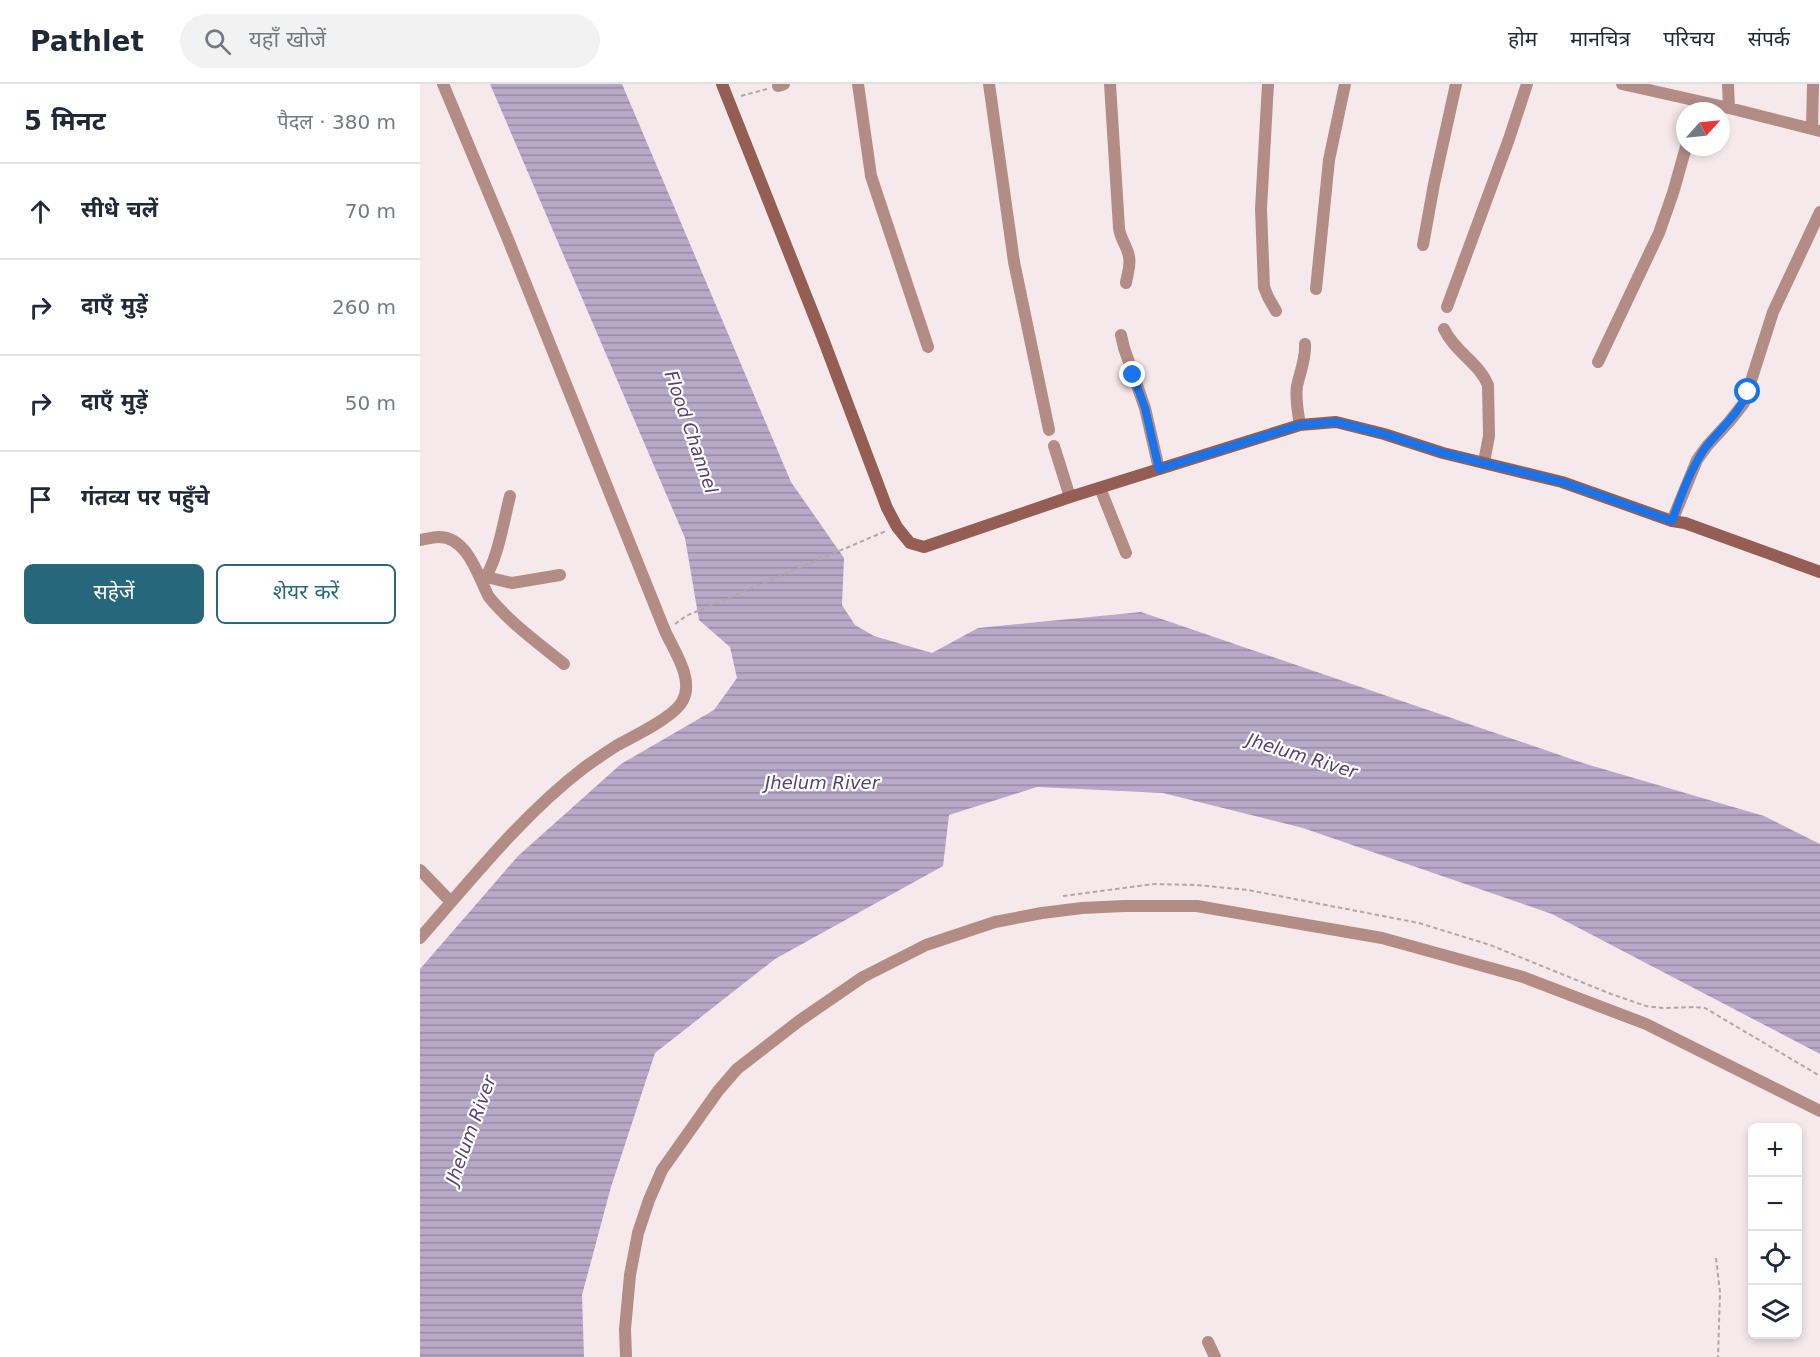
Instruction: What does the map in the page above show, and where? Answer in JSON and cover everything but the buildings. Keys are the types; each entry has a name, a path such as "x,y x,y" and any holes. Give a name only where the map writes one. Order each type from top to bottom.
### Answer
{"main road":[{"path":"722,84 887,508 897,527 910,543 924,547 1070,497 1300,425 1336,422 1384,434 1443,453 1562,482 1820,572"}],"street":[{"path":"420,938 509,837 568,780 613,748 652,726 678,706 683,700 687,683 443,84"},
{"path":"858,84 871,176 928,347"},
{"path":"988,84 1014,262 1049,430"},
{"path":"1110,84 1119,228 1130,262 1126,283"},
{"path":"1268,84 1261,209 1264,287 1276,311"},
{"path":"1316,289 1329,160 1345,84"},
{"path":"1423,245 1456,84"},
{"path":"1447,307 1527,84"},
{"path":"1622,84 1683,102"},
{"path":"1728,84 1729,102"},
{"path":"1730,108 1816,130 1813,84"},
{"path":"1598,362 1659,233 1674,193 1684,156"},
{"path":"1672,521 1697,460 1744,403 1773,312 1820,212"},
{"path":"1444,329 1453,345 1479,370 1488,385 1489,436 1484,462"},
{"path":"1121,335 1145,408 1159,469"},
{"path":"1300,425 1296,400 1297,387 1304,365 1305,344"},
{"path":"1054,446 1070,497"},
{"path":"1100,488 1126,553"},
{"path":"484,579 493,560 510,496"},
{"path":"420,540 441,537 463,548 484,579 493,603 518,627 564,664"},
{"path":"484,579 512,583 560,575"},
{"path":"420,870 451,902"},
{"path":"626,1357 625,1329 630,1275 638,1233 649,1200 662,1170 724,1084 737,1070 799,1021 863,978 926,945 995,922 1082,908 1197,906 1382,938 1522,977 1646,1024 1820,1111"},
{"path":"1208,1342 1215,1357"}],"path":[{"path":"729,100 781,85"},
{"path":"686,616 875,536"},
{"path":"1061,896 1154,884 1197,885 1248,890 1419,923 1490,945 1646,1006 1704,1008 1820,1076"},
{"path":"1716,1258 1720,1292 1718,1357"}],"water":[{"path":"490,84 622,84 791,482 844,558 842,605 855,625 874,636 932,653 978,628 1141,612 1586,764 1764,816 1820,844 1820,1054 1552,914 1303,828 1163,793 1037,787 949,815 943,866 775,959 655,1053 611,1187 582,1295 584,1357 420,1357 420,969 518,856 621,764 714,710 737,678 730,647 699,620 685,538"}],"route":[{"path":"1133,375 1145,408 1159,469 1300,425 1336,422 1384,434 1443,453 1562,482 1672,521 1697,460 1744,403 1748,392"}],"water label":[{"name":"Flood Channel","path":"691,432"},
{"name":"Jhelum River","path":"1302,756"},
{"name":"Jhelum River","path":"822,783"},
{"name":"Jhelum River","path":"471,1130"}]}
